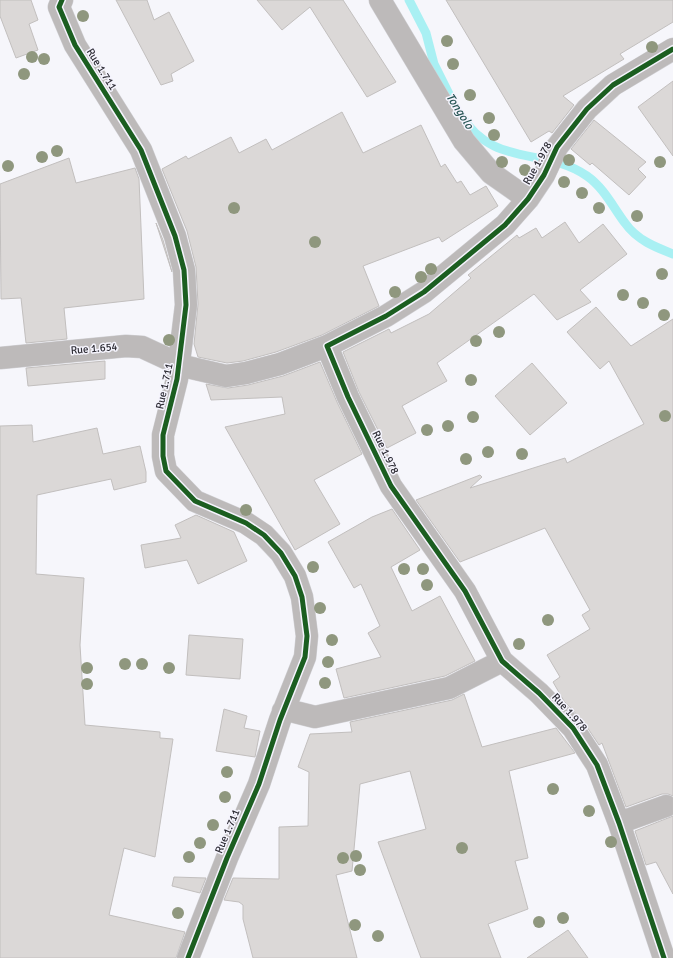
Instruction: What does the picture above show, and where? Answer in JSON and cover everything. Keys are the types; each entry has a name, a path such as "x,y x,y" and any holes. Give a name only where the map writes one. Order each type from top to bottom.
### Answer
{"street":[{"name":"Rue 1.711","path":"62,0 59,7 75,45 141,150 175,236 184,270 186,305 181,365 164,435 163,456 166,471 195,501 246,523 264,535 282,553 295,576 302,597 307,636 305,657 287,711 259,784 227,858 188,958"},
{"path":"380,0 464,141 491,173 528,198"},
{"name":"Rue 1.978","path":"664,958 619,823 597,765 573,728 539,693 502,661 465,591 391,486 348,398 327,346 386,316 424,292 505,225 528,198 544,175 557,147 587,109 613,86 673,49"},
{"name":"Rue 1.654","path":"0,358 126,346 142,347 181,365 226,376 246,373 280,364 327,346"},
{"path":"287,711 315,717 449,688 502,661"},
{"path":"619,823 666,806"}],"building":[{"path":"0,0 31,0 38,20 29,24 38,50 16,58 0,16"},
{"path":"116,0 147,0 154,20 169,12 194,61 171,74 173,81 161,85"},
{"path":"257,0 343,0 396,82 367,97 310,7 282,30"},
{"path":"446,0 673,0 673,22 620,54 624,59 563,96 574,105 552,133 549,131 531,142"},
{"path":"673,81 673,156 638,107"},
{"path":"342,112 363,153 421,125 441,167 445,164 457,183 461,181 470,195 486,186 498,206 442,242 439,237 363,266 379,306 322,335 276,352 243,361 227,363 198,357 194,344 198,304 196,267 187,231 162,169 186,156 188,159 231,137 239,153 266,139 272,150"},
{"path":"594,120 646,162 638,169 646,177 629,195 592,163 590,165 571,149"},
{"path":"69,158 76,183 135,168 139,179 144,299 64,308 67,339 26,343 21,298 1,299 0,184"},
{"path":"565,222 579,243 603,224 627,254 580,290 591,302 557,320 534,294 437,363 447,381 402,406 416,433 387,448 359,392 343,352 389,329 391,333 429,314 471,278 468,275 517,235 519,238 536,228 542,238"},
{"path":"156,223 163,240 172,272"},
{"path":"596,307 631,346 673,319 673,796 662,794 626,807 602,743 599,745 583,721 564,701 553,682 560,677 547,655 590,629 582,615 590,610 545,528 460,562 416,500 480,475 482,477 470,488 565,458 567,463 644,424 609,361 600,369 567,332"},
{"path":"105,361 105,379 28,386 26,368"},
{"path":"320,362 362,454 314,480 340,524 295,550 225,427 285,414 282,397 211,400 206,384 228,388 248,385 283,376"},
{"path":"532,363 567,403 530,435 495,396"},
{"path":"32,425 33,442 97,428 103,454 140,446 146,472 146,482 114,490 111,479 37,495 36,574 84,578 80,645 85,725 160,732 160,738 173,739 155,857 124,848 109,915 185,932 176,958 0,958 0,426"},
{"path":"392,509 420,550 391,567 412,611 440,596 475,661 445,676 344,698 336,669 381,657 368,633 380,626 361,584 354,588 328,542 372,517"},
{"path":"196,515 234,532 247,561 198,584 187,560 145,568 141,545 181,538 175,525"},
{"path":"189,635 243,639 240,679 186,675"},
{"path":"464,694 482,747 556,728 575,753 509,771 528,858 515,861 528,909 488,924 501,958 421,958 378,842 426,829 410,771 360,784 352,871 336,875 357,958 253,958 243,919 243,905 239,902 224,900 233,878 279,879 279,827 308,826 309,772 298,767 310,734 352,732 350,722 452,700"},
{"path":"224,709 247,716 244,728 260,731 255,757 216,751"},
{"path":"673,816 673,894 656,862 646,865 635,831"},
{"path":"174,877 206,878 200,893 172,886"},
{"path":"568,930 588,958 527,958"}],"waterway":[{"name":"Tongolo","path":"409,0 426,33 434,64 449,94"},
{"name":"Tongolo","path":"460,114 473,131 488,143 504,150 553,161 570,167 587,176 603,192 625,223 635,234 653,246 673,254"}],"cycle path":[{"path":"62,0 59,7 75,45 141,150 175,236 184,270 186,305 177,379 163,435 163,456 166,471 195,501 246,523 264,535 281,553 295,576 302,597 307,636 305,657 280,720 259,784 227,858 188,958"},
{"path":"664,958 619,823 597,765 573,728 539,693 502,661 465,591 391,486 348,397 327,346 386,316 424,292 505,225 528,199 544,175 557,147 587,109 613,85 673,49"}]}
